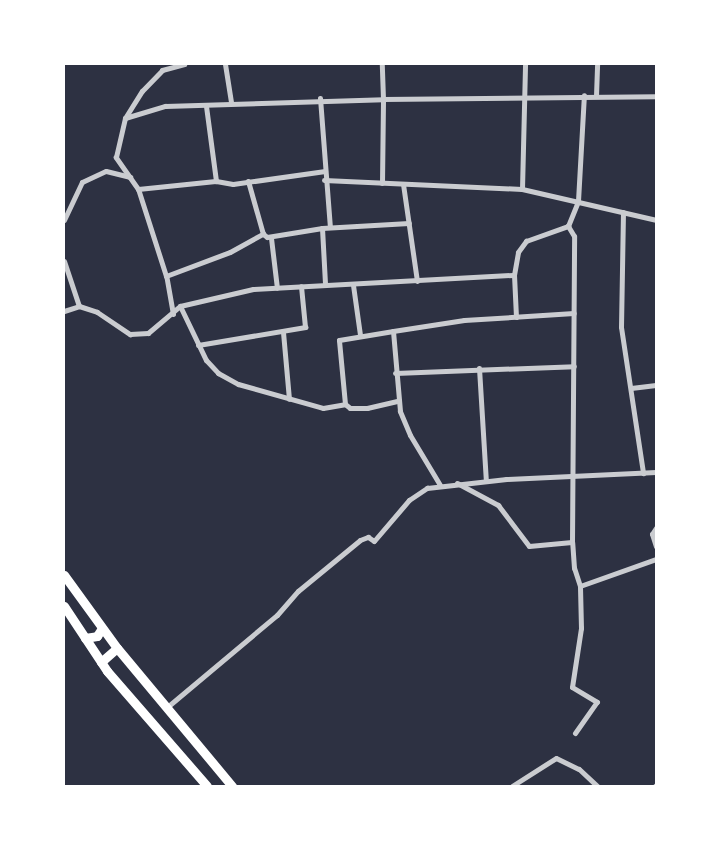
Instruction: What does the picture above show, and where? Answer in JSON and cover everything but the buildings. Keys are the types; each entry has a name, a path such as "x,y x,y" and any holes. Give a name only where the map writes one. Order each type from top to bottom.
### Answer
{"main road":[{"path":"64,576 117,648 232,786"},
{"path":"64,606 101,662 207,786"},
{"path":"86,638 97,636 102,628"},
{"path":"101,662 117,648"}],"street":[{"path":"173,314 166,276 138,189 116,157 125,118 162,70 184,64"},
{"path":"225,64 231,102"},
{"path":"382,64 382,183"},
{"path":"522,189 525,64"},
{"path":"596,96 598,64"},
{"path":"516,316 514,276 518,252 526,241 568,226 578,201 584,95"},
{"path":"125,118 165,106 206,106 231,102 320,98 656,96"},
{"path":"320,98 324,180 330,227"},
{"path":"206,106 216,181"},
{"path":"64,220 66,210 82,182 106,171 130,177"},
{"path":"138,189 216,181 233,184 325,171"},
{"path":"324,180 522,189 656,220"},
{"path":"248,181 263,234 270,238 330,227 409,223"},
{"path":"403,184 417,281"},
{"path":"623,212 621,327 643,473"},
{"path":"568,226 574,236 574,476 572,542 574,568 580,586 581,628 572,687 598,702 574,734"},
{"path":"322,228 325,283"},
{"path":"166,276 230,252 263,234"},
{"path":"270,238 277,288"},
{"path":"64,261 79,306"},
{"path":"64,311 79,306 97,312 130,334 148,333 173,314 180,306 253,289 325,283 353,285 514,276"},
{"path":"353,285 360,336"},
{"path":"198,346 305,327 301,286"},
{"path":"180,306 198,346 218,373 229,380 288,399 329,409 334,405 345,404 350,408 367,408 398,401"},
{"path":"345,404 338,342 360,336 393,331 516,316 574,314"},
{"path":"393,331 398,401 410,435 440,485"},
{"path":"283,332 288,399"},
{"path":"395,373 479,368 574,366"},
{"path":"479,368 486,480"},
{"path":"631,388 656,385"},
{"path":"166,708 360,540 368,537 374,541 415,495 440,485 457,482 656,472"},
{"path":"457,482 498,505 529,546 572,542"},
{"path":"656,528 652,534 656,546"},
{"path":"580,586 656,558"},
{"path":"512,786 556,758 579,769 597,786"}]}
